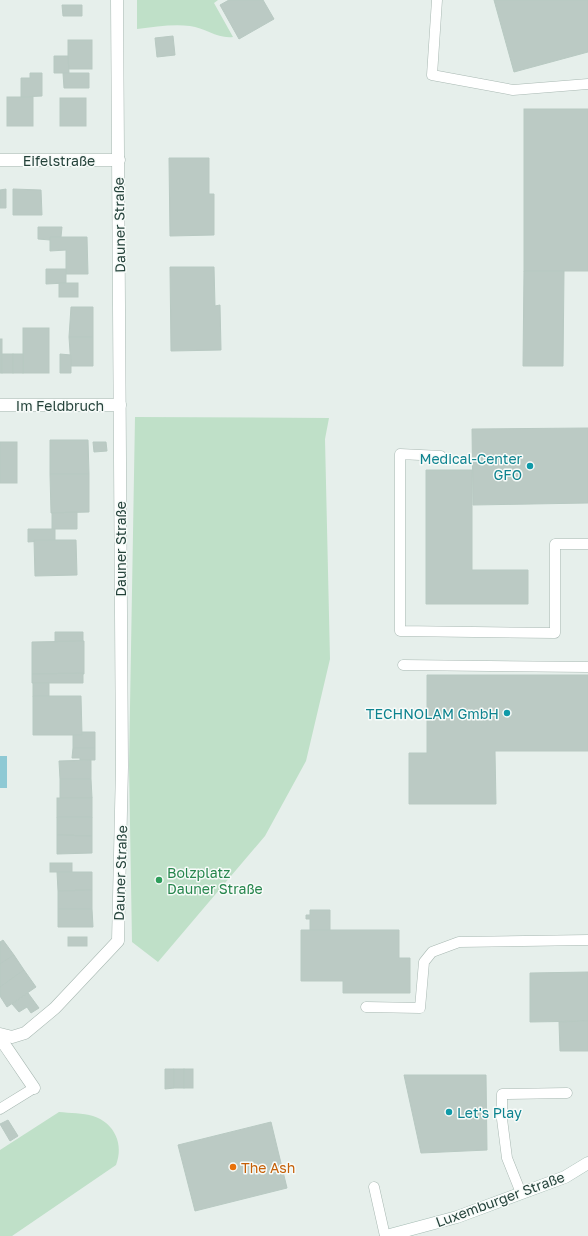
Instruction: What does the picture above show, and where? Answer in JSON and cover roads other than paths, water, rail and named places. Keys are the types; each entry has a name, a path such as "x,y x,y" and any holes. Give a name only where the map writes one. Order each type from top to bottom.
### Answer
{"street":[{"name":"Dauner Straße","path":"0,1034 12,1037 25,1033 55,1008 118,941 122,767 117,0"},
{"name":"Eifelstraße","path":"0,160 118,160"},
{"name":"Im Feldbruch","path":"0,405 120,405"},
{"path":"0,1038 34,1088"},
{"name":"Luxemburger Straße","path":"386,1236 457,1217 565,1177 588,1163"}],"lane":[{"path":"436,0 432,75 513,90 588,84"},
{"path":"441,456 400,454 400,631 555,633 555,544 588,544"},
{"path":"403,665 588,667"},
{"path":"366,1007 420,1008 424,962 432,952 459,942 588,940"},
{"path":"0,1109 34,1088"},
{"path":"521,1193 507,1158 502,1119 502,1094 568,1092"},
{"path":"374,1187 386,1236"}],"water":[{"path":"0,756 7,756 7,788 0,788"}],"place":[{"name":"Medical-Center GFO","path":"530,466"},
{"name":"TECHNOLAM GmbH","path":"507,713"},
{"name":"Bolzplatz Dauner Straße","path":"159,880"},
{"name":"Let's Play","path":"449,1112"},
{"name":"The Ash","path":"233,1167"}]}
